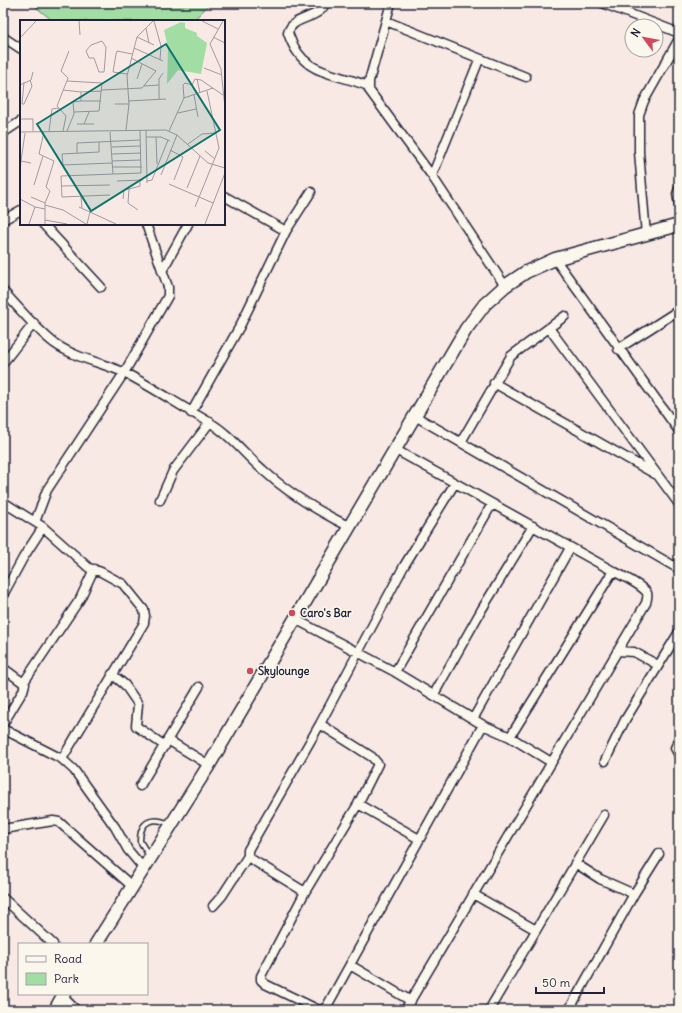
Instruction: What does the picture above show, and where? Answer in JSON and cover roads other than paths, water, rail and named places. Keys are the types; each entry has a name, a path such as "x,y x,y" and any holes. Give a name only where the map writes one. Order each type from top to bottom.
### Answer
{"main road":[{"path":"97,943 209,765 348,526 396,450 466,330 485,304 505,286 526,272 554,259 679,225"},
{"path":"55,1010 63,995"}],"street":[{"path":"325,3 320,11 291,26 288,33 294,49 299,57 316,69 334,76 351,79 368,86"},
{"path":"391,3 368,86 371,94 383,107 432,176 505,286"},
{"path":"602,3 679,33"},
{"path":"386,21 448,44 480,60 526,77"},
{"path":"3,37 20,48"},
{"path":"646,235 639,152 639,115 644,101 679,38"},
{"path":"432,176 480,60"},
{"path":"3,133 20,122"},
{"path":"192,413 240,326 286,231 312,192"},
{"path":"225,197 286,231"},
{"path":"3,220 20,211"},
{"path":"44,225 101,287"},
{"path":"35,522 47,490 124,373 168,296 168,289 146,225"},
{"path":"162,271 187,225"},
{"path":"554,259 679,431"},
{"path":"3,291 54,343 69,352 124,373 145,386 159,391 192,413 210,422 228,436 263,471 301,500 348,526"},
{"path":"618,349 679,310"},
{"path":"461,442 494,383 514,352 565,316"},
{"path":"3,363 34,323"},
{"path":"549,328 679,504"},
{"path":"494,383 658,476"},
{"path":"415,416 679,569"},
{"path":"160,500 173,470 210,422"},
{"path":"396,450 570,548 614,571 642,588 646,592 647,596 646,603 473,894 406,1010"},
{"path":"213,906 222,896 248,856 251,843 320,724 404,566 455,483"},
{"path":"3,502 44,527 86,565 123,584 136,598 146,616 144,623 62,759"},
{"path":"395,672 492,504"},
{"path":"434,694 482,609 533,526"},
{"path":"3,595 23,558 44,527"},
{"path":"474,719 570,548"},
{"path":"3,724 23,691 24,682 80,599 94,570"},
{"path":"510,737 614,571"},
{"path":"295,619 395,672 434,694 483,725 510,737 551,762"},
{"path":"605,761 625,720 679,632"},
{"path":"617,651 634,652 658,665"},
{"path":"3,668 24,682"},
{"path":"112,674 125,685 138,704 136,726 209,765"},
{"path":"140,786 199,687"},
{"path":"320,724 372,756 377,762 377,767 358,804 306,892 263,970 261,980 265,984 320,1010 327,1006 392,892 419,839 483,725"},
{"path":"3,729 62,759 74,770 115,827 128,850 144,869"},
{"path":"679,739 675,748 679,755"},
{"path":"358,804 419,839"},
{"path":"489,1010 604,815"},
{"path":"3,829 53,821 59,822 132,887"},
{"path":"569,1010 634,894 660,854"},
{"path":"248,856 306,892"},
{"path":"575,863 600,879 634,894"},
{"path":"473,894 536,930"},
{"path":"3,898 52,943"},
{"path":"350,965 411,1001"},
{"path":"63,995 76,1010"}],"lane":[{"path":"679,183 675,194 679,214"},
{"path":"151,858 140,841 145,826 150,820 156,819 172,825"}],"place":[{"name":"Caro's Bar","path":"292,613"},
{"name":"Skylounge","path":"250,671"}]}
